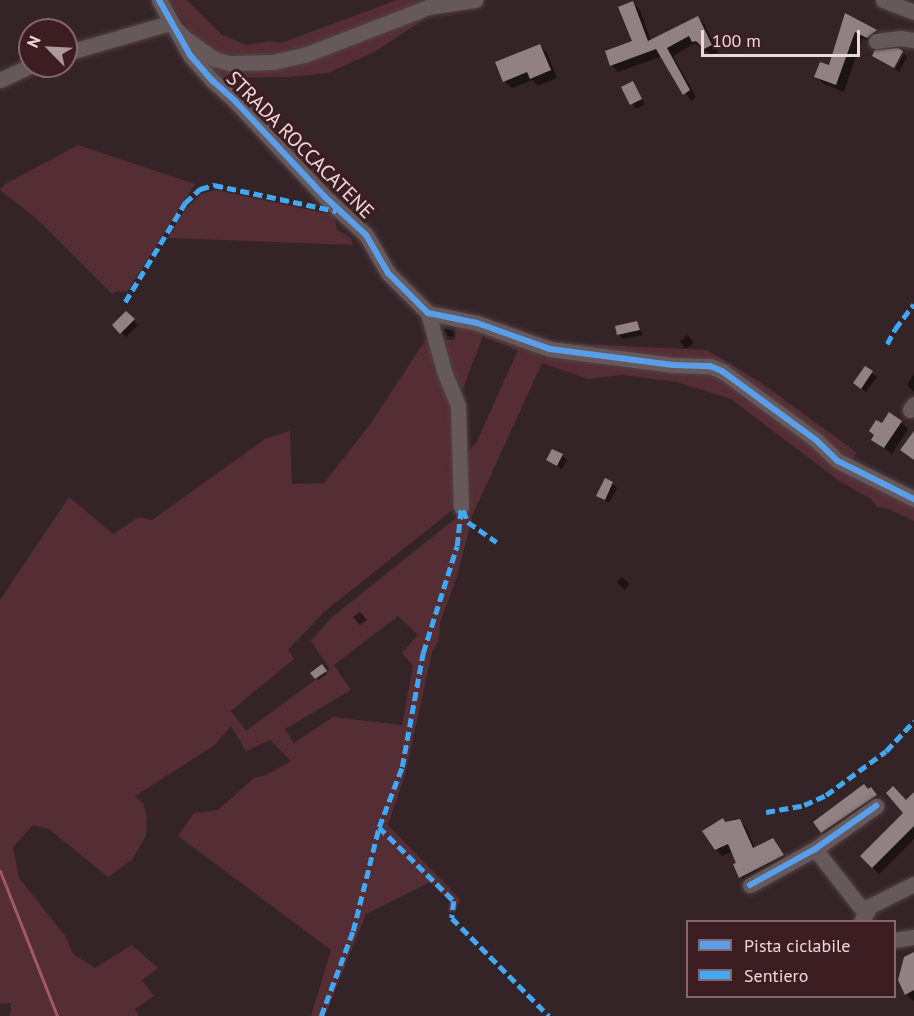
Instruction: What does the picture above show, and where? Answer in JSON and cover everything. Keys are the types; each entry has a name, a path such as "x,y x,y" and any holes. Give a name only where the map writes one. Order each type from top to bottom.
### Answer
{"street":[{"name":"STRADA ROCCACATENE","path":"159,0 190,55 325,197 366,234 388,273 428,313 444,371 458,406 461,507"},
{"path":"78,50 170,23 186,39 215,59 230,63 273,62 306,54 428,7 475,0"},
{"path":"883,0 914,12"},
{"path":"876,41 900,38 914,40"},
{"path":"0,80 18,72"},
{"path":"428,313 477,323 550,348 673,365 710,366 722,371 816,440 838,461 914,499"},
{"path":"750,885 815,849 876,806"},
{"path":"815,849 863,917 870,906 914,884"},
{"path":"896,940 914,937"}],"shaded area":[{"path":"167,0 187,0 222,35 247,45 269,41 281,43 397,0 434,0 276,57 248,57 218,52 198,40"},
{"path":"424,12 423,20 374,52 328,73 291,77 214,78 194,53 245,66"},
{"path":"78,145 195,184 127,292 117,291 112,294 37,219 0,190 5,184"},
{"path":"216,190 334,215 337,229 351,238 353,245 168,238 184,211 201,194"},
{"path":"456,323 709,370 914,505 914,521 889,509 877,507 871,499 838,480 731,399 677,382 622,375 588,379 542,363 473,514 458,573 440,623 439,639 432,653 405,775 388,825 460,899 455,913 448,912 449,901 430,882 366,914 325,1016 311,1016 331,950 178,836 194,813 218,810 254,778 266,775 291,761 270,740 246,751 231,726 215,745 135,796 143,803 147,816 146,836 132,860 108,877 49,829 33,825 13,847 19,878 66,937 73,954 95,968 132,945 158,968 142,980 154,996 135,1009 139,1016 10,1016 11,1003 0,1004 0,600 69,497 113,534 139,517 152,520 265,439 290,431 292,484 324,483 371,423 428,336 454,405 458,465 477,441 518,350 483,336 462,391 441,340 455,340","holes":["455,508 456,518 332,617 311,641 330,669 246,731 231,711 294,659 288,650 325,611","398,616 418,635 402,653 413,666 402,725 333,717 294,743 285,729 351,690 334,665"]},
{"path":"561,343 707,350 763,384 856,452 851,464 724,370"}],"building":[{"path":"633,1 648,41 698,16 712,45 704,49 696,41 692,42 689,36 667,48 690,90 683,95 656,49 610,66 605,51 632,41 618,7"},
{"path":"845,13 877,30 867,38 855,32 836,85 814,77 820,62 829,65"},
{"path":"540,44 551,70 530,79 527,72 503,82 495,62"},
{"path":"898,48 903,51 894,68 872,56 875,50"},
{"path":"633,81 642,99 630,105 621,87"},
{"path":"126,311 135,319 120,334 112,325"},
{"path":"637,321 640,330 617,335 615,326"},
{"path":"865,366 873,371 861,389 853,383"},
{"path":"889,412 902,421 884,448 871,440 874,435 869,431 876,420 882,423"},
{"path":"914,431 914,460 900,450"},
{"path":"552,449 563,454 557,466 546,460"},
{"path":"605,478 613,482 605,500 596,496"},
{"path":"322,664 327,671 315,679 310,673"},
{"path":"864,784 868,789 871,787 877,795 821,833 813,822"},
{"path":"893,786 906,800 914,792 914,826 872,868 860,856 903,813 886,793"},
{"path":"723,818 725,822 740,819 753,848 773,838 784,855 739,878 728,844 715,850 702,831"},
{"path":"914,952 914,990 905,995 898,980 904,957"}],"waterway":[{"path":"0,871 57,1016"}],"marked path":[{"path":"125,302 185,203 200,189 214,185 336,211"},
{"path":"887,344 914,304"},
{"path":"321,1016 353,931 379,827 402,767 423,653 457,546 461,507"},
{"path":"463,510 468,522 497,542"},
{"path":"766,812 804,805 826,795 886,751 914,721"},
{"path":"379,827 454,901 452,918 549,1016"}],"cycle path":[{"path":"159,0 190,55 325,197 366,235 388,273 428,313 477,323 550,349 673,365 710,366 722,371 816,440 838,461 914,499"},
{"path":"750,885 815,849 876,806"}]}
